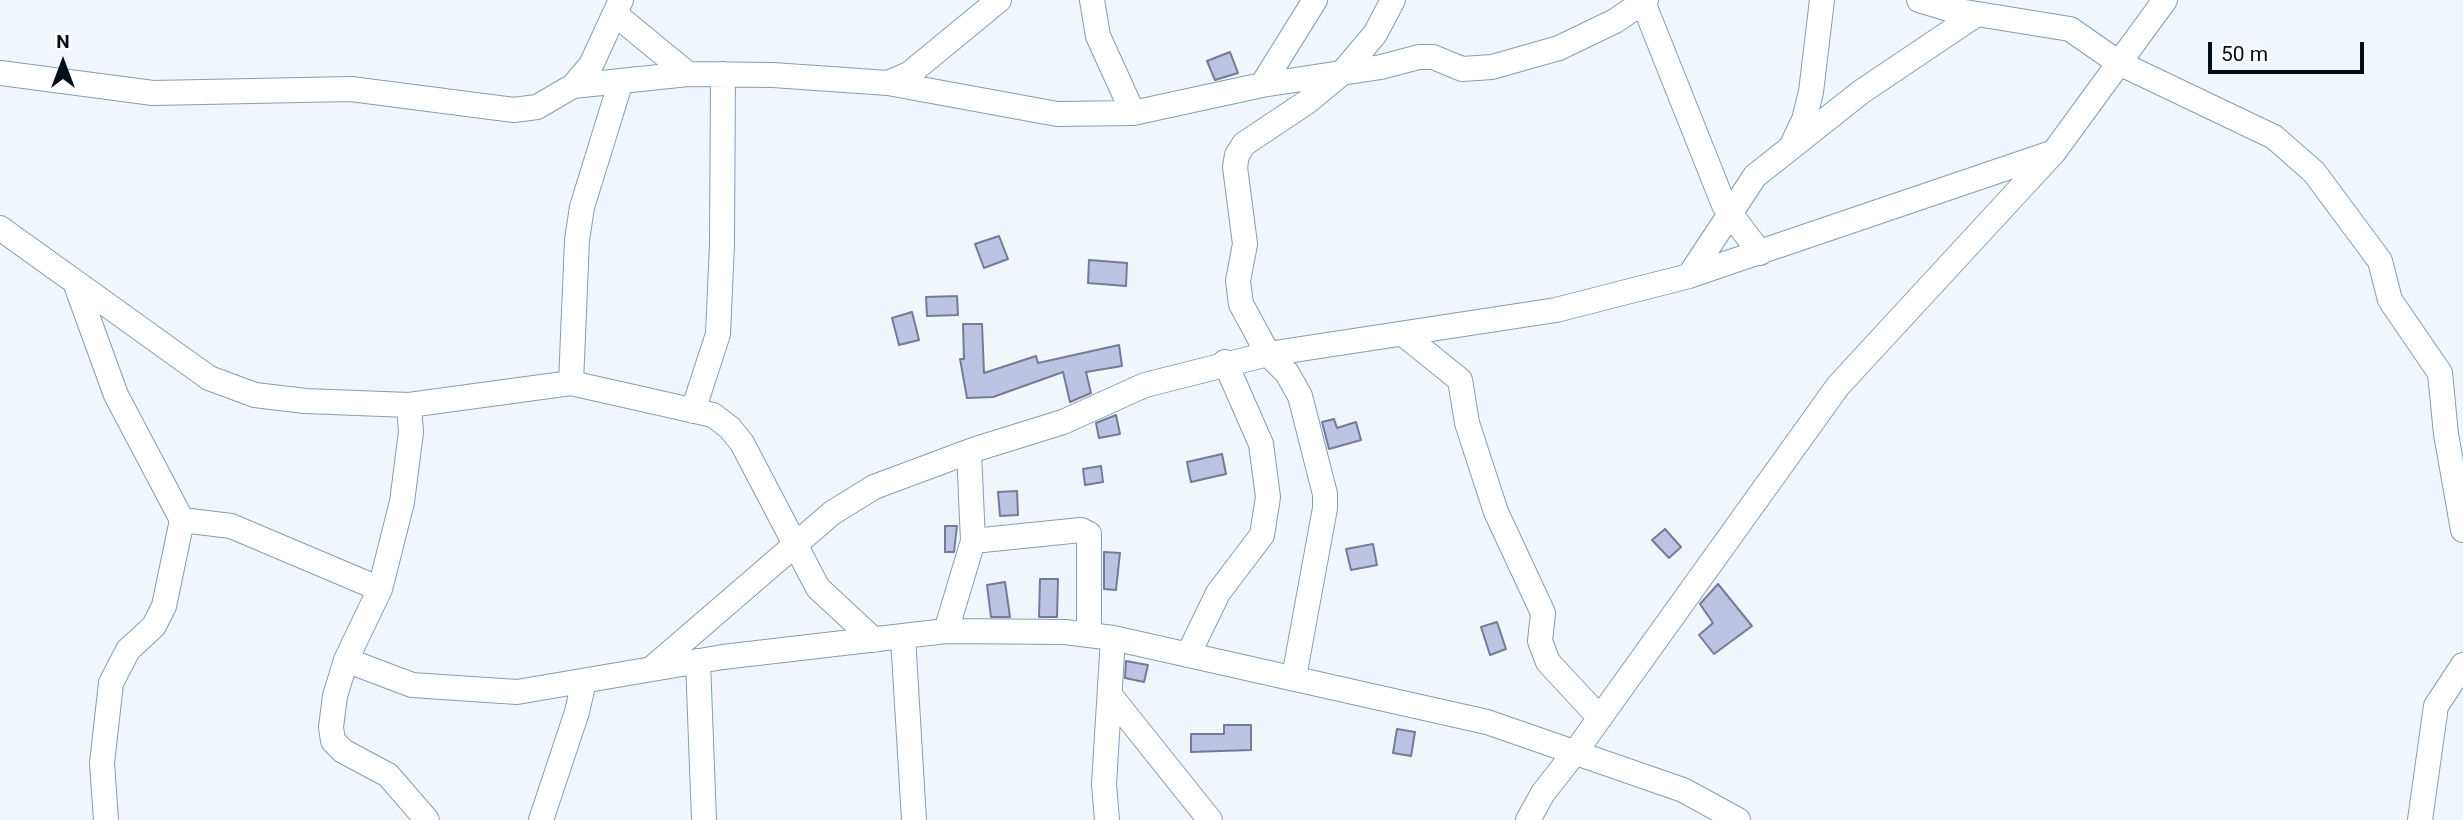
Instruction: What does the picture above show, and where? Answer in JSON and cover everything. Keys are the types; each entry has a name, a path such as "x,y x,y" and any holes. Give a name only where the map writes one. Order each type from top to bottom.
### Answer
{"street":[{"path":"888,83 909,74 999,0"},
{"path":"1092,0 1098,36 1133,113"},
{"path":"1262,85 1315,0"},
{"path":"1294,677 1325,508 1325,495 1300,396 1287,373 1268,354 1241,304 1238,281 1245,244 1237,155 1244,144 1307,102 1342,73 1375,34 1393,0"},
{"path":"1791,145 1804,120 1811,92 1822,0"},
{"path":"1919,0 1977,14 2070,29 2119,63 2274,137 2314,172 2380,261 2390,300 2440,373 2448,444 2463,530"},
{"path":"1528,820 1543,793 1600,718 1838,386 2054,152 2165,0"},
{"path":"573,86 688,74 723,74 888,83 1057,114 1133,113 1262,85 1428,56 1462,69 1492,67 1559,48 1615,21 1644,1 1729,215 1760,253"},
{"path":"0,73 153,93 351,89 514,110 537,107 554,100 573,86 591,65 618,7 688,74"},
{"path":"1689,276 1755,176 1870,85 1977,14"},
{"path":"693,411 718,334 722,244 723,74"},
{"path":"571,383 577,240 582,207 621,81"},
{"path":"651,669 832,513 874,487 969,452 1063,422 1144,385 1225,362 1268,354 1556,310 1689,276 2054,152"},
{"path":"0,228 209,378 255,395 305,401 409,405 571,383 713,415 730,428 742,443 818,587 874,640"},
{"path":"76,285 116,395 181,520 164,606 153,626 128,650 111,683 102,763 106,820"},
{"path":"1404,334 1460,380 1467,423 1496,512 1543,613 1540,641 1548,662 1600,718"},
{"path":"1188,654 1218,593 1262,535 1268,497 1261,444 1225,362"},
{"path":"409,405 411,432 402,502 380,589 346,660 335,696 331,727 333,741 343,751 388,775 427,820"},
{"path":"946,632 973,541 969,452"},
{"path":"181,520 231,526 380,589"},
{"path":"973,541 1081,530 1088,534 1110,695 1104,784 1107,820"},
{"path":"346,660 412,685 517,692 698,661 946,632 1007,630 1101,637 1294,677 1487,722 1683,790 1738,820"},
{"path":"903,637 914,820"},
{"path":"698,661 704,820"},
{"path":"2420,820 2436,706 2463,665"},
{"path":"541,820 577,712 584,681"},
{"path":"1110,695 1210,820"}],"building":[{"path":"1230,52 1238,73 1215,80 1207,61"},
{"path":"999,236 1008,259 984,268 975,244"},
{"path":"1089,260 1127,263 1126,286 1088,283"},
{"path":"957,296 958,315 927,316 926,297"},
{"path":"912,312 919,340 899,345 892,318"},
{"path":"963,324 982,324 984,373 1036,356 1038,363 1119,345 1122,366 1086,372 1091,393 1070,402 1063,372 993,397 967,398 960,359 964,359"},
{"path":"1116,415 1120,434 1099,438 1096,423"},
{"path":"1334,419 1337,428 1356,422 1361,440 1329,449 1322,422"},
{"path":"1222,454 1226,474 1191,482 1187,462"},
{"path":"1101,466 1103,482 1085,485 1083,469"},
{"path":"1017,491 1018,515 1000,516 998,492"},
{"path":"945,526 957,526 954,552 945,552"},
{"path":"1665,529 1681,547 1669,558 1652,540"},
{"path":"1373,544 1377,565 1351,570 1346,549"},
{"path":"1104,552 1120,553 1116,590 1104,589"},
{"path":"1040,579 1058,579 1057,617 1039,617"},
{"path":"1005,582 1010,617 991,617 987,585"},
{"path":"1718,584 1752,626 1714,654 1699,635 1713,623 1700,604"},
{"path":"1497,622 1506,649 1490,655 1481,627"},
{"path":"1126,661 1148,665 1144,682 1125,678"},
{"path":"1224,725 1251,725 1251,750 1191,752 1191,734 1224,734"},
{"path":"1397,729 1415,732 1411,756 1393,753"}]}
